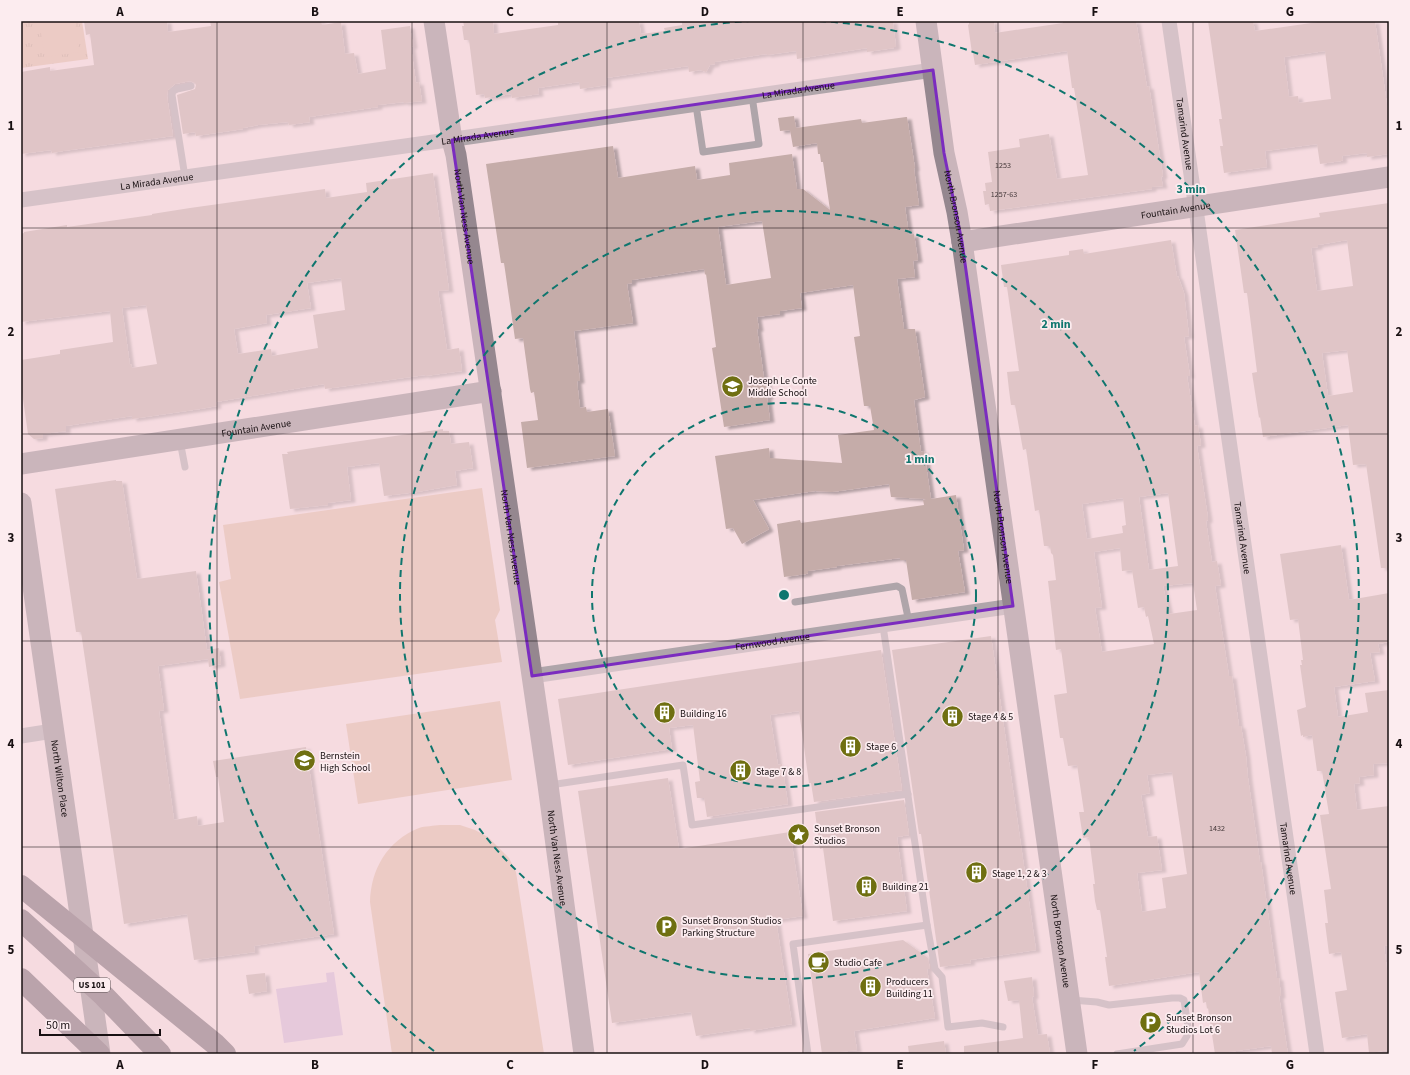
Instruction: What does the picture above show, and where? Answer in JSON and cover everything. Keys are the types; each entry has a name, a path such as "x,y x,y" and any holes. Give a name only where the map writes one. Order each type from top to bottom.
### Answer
{"highway":[{"path":"21,886 209,1039 225,1054"},
{"name":"US 101","path":"21,920 104,996 160,1054"},
{"path":"21,979 100,1054"}],"street":[{"name":"North Van Ness Avenue","path":"434,21 452,140 456,155 491,391 548,785 584,1054"},
{"name":"North Bronson Avenue","path":"926,21 944,153 962,242 1077,1054"},
{"name":"Tamarind Avenue","path":"1169,21 1317,1054"},
{"name":"La Mirada Avenue","path":"21,200 452,140 933,70"},
{"name":"Fountain Avenue","path":"962,242 1389,177"},
{"name":"Fountain Avenue","path":"21,464 491,391"},
{"name":"North Wilton Place","path":"21,503 100,1054"},
{"name":"Fernwood Avenue","path":"532,676 1013,606"},
{"path":"21,736 53,731"}],"lane":[{"path":"185,177 172,95 173,91 177,89 191,86"},
{"path":"696,104 703,152 760,144 752,96"},
{"path":"180,439 185,467"},
{"path":"795,602 898,586 902,589 909,622"},
{"path":"883,626 927,925 935,969 942,977 948,1027 982,1023 1003,1027"},
{"path":"548,785 683,765 692,825 908,794"},
{"path":"808,1054 793,944 927,925"},
{"path":"1069,1000 1097,1002 1109,1005 1172,998 1180,998 1184,1000 1188,1027 1187,1036 1182,1044 1117,1054"}],"highlighted area":[{"path":"933,70 944,153 962,242 1013,606 532,676 452,140"}],"green space":[{"path":"21,21 82,21 88,59 21,68"},
{"path":"39,21 75,21 79,52 45,57"},
{"path":"482,488 500,610 495,620 502,662 240,699 219,582 231,579 223,525"},
{"path":"500,701 512,780 358,804 346,724"},
{"path":"440,825 460,825 475,830 488,837 509,858 516,872 544,1054 392,1054 370,902 371,890 374,878 383,858 398,840 419,828"}],"shaded area":[{"path":"334,972 343,1035 284,1043 276,989 327,982 326,973"}],"building":[{"path":"84,21 167,21 168,32 211,26 210,21 321,21 322,25 341,22 345,54 354,53 358,74 386,69 381,30 410,26 413,46 411,47 416,83 419,82 422,101 378,105 378,107 309,117 310,122 289,125 288,122 258,125 243,129 196,136 195,132 183,134 177,95 195,89 195,83 190,81 175,84 168,90 167,96 173,136 52,153 51,150 21,154 21,72 50,67 50,71 94,65 90,34 86,35"},
{"path":"463,21 493,21 494,34 558,25 558,21 639,21 641,34 665,31 664,28 682,25 682,21 893,21 896,47 867,52 867,48 797,59 796,51 766,54 715,62 715,64 710,65 706,72 700,70 689,72 688,66 606,78 607,85 580,89 579,82 538,88 539,94 512,98 511,94 485,98 484,94 476,95 469,40 464,40 462,26 464,26"},
{"path":"969,21 994,21 995,33 1063,23 1063,21 1136,21 1147,87 1149,86 1163,176 1161,177 1163,186 1152,187 1152,189 990,211 989,204 985,205 983,191 986,191 985,183 992,182 988,152 1020,147 1019,139 1049,134 1057,179 1088,175 1074,88 1072,88 1067,51 975,65 968,25"},
{"path":"1208,21 1253,21 1255,31 1325,21 1375,21 1389,119 1389,154 1367,157 1367,153 1342,156 1343,160 1341,161 1320,164 1317,144 1265,151 1267,167 1224,173 1220,146 1223,146 1219,119 1222,119","holes":["1325,51 1331,99 1299,103 1298,96 1289,97 1284,57"]},
{"path":"794,116 796,128 861,119 862,123 907,117 919,205 905,207 909,235 914,234 918,260 913,261 915,277 897,279 904,329 915,329 925,397 914,400 921,452 924,451 931,499 956,495 964,550 958,551 965,592 912,600 906,560 900,560 900,558 837,566 808,571 806,574 784,577 777,524 800,520 801,523 924,505 923,500 926,499 891,497 889,484 832,492 815,491 753,500 769,529 742,544 733,528 726,529 715,456 769,448 770,458 842,463 838,435 874,430 870,406 864,406 854,337 860,336 853,285 800,293 802,308 780,311 780,314 757,317 759,329 757,329 764,378 766,378 769,397 767,397 770,420 724,427 712,348 716,347 706,274 705,275 704,269 632,280 632,283 627,284 633,323 574,331 580,381 577,381 580,408 586,407 587,412 608,409 615,456 527,468 521,422 538,420 534,392 531,393 530,389 523,338 515,339 504,263 501,263 486,164 613,146 618,178 695,166 697,180 730,175 729,163 792,154 797,189 803,189 830,210 823,162 821,162 820,154 818,154 817,143 793,147 790,130 780,131 778,118","holes":["762,221 771,278 726,285 718,227"]},
{"path":"433,173 449,290 438,291 447,350 459,348 462,371 325,389 324,384 216,402 217,406 200,409 132,419 132,416 66,426 66,431 43,434 43,438 34,439 28,434 21,385 21,360 60,354 60,350 113,342 110,311 21,322 21,234 24,232 67,225 67,227 325,189 326,198 367,192 366,183","holes":["341,278 345,310 313,315 318,348 272,356 271,349 238,354 234,329 267,323 266,315 311,308 307,283","146,305 157,364 132,368 131,364 130,365 122,308"]},
{"path":"1389,203 1389,568 1381,568 1366,464 1353,465 1348,425 1263,437 1260,417 1259,418 1252,373 1257,372 1247,293 1244,293 1235,230 1320,217 1319,213","holes":["1347,240 1353,286 1317,291 1311,248 1318,247 1318,245","1347,350 1353,392 1328,396 1322,353"]},
{"path":"1171,240 1177,277 1178,276 1184,293 1189,336 1184,337 1190,376 1187,376 1195,426 1198,425 1201,445 1197,446 1208,518 1206,521 1212,562 1217,561 1221,585 1215,586 1229,676 1232,676 1239,726 1241,726 1246,756 1277,978 1279,978 1281,996 1279,996 1288,1054 1272,1054 1271,1046 1229,1052 1230,1054 1215,1054 1208,1008 1207,1009 1206,1002 1203,1003 1199,972 1109,986 1105,957 1107,957 1100,910 1097,910 1095,901 1093,884 1095,884 1089,837 1083,838 1079,812 1084,812 1077,765 1068,766 1063,738 1060,738 1054,695 1067,693 1061,649 1056,650 1048,581 1056,580 1053,555 1051,553 1050,546 1044,546 1039,510 1035,511 1026,449 1023,450 1015,405 1011,405 1007,372 1019,371 1007,287 1004,287 1001,265 1069,255 1069,251 1083,249 1084,254","holes":["1168,493 1178,566 1149,570 1139,497","1123,498 1126,525 1122,526 1123,533 1087,539 1082,504","1120,548 1122,571 1132,570 1138,608 1144,607 1146,617 1148,616 1154,644 1102,652 1095,608 1102,607 1094,552","1193,583 1197,610 1169,614 1163,586","1172,772 1187,874 1162,878 1166,908 1142,912 1137,873 1162,870 1157,836 1148,837 1141,795 1150,793 1147,775"]},
{"path":"443,429 443,431 449,431 451,444 469,442 473,468 455,471 457,485 384,496 379,463 347,467 351,500 328,503 328,505 290,509 282,454 319,447"},
{"path":"116,480 122,481 137,579 196,571 207,650 219,648 221,664 209,667 208,659 158,666 164,710 159,711 174,820 197,816 198,826 224,822 218,777 216,777 213,761 306,747 334,934 254,946 255,952 194,960 187,914 124,924 81,632 76,632 55,489"},
{"path":"1341,545 1349,600 1389,593 1389,642 1378,644 1380,652 1370,653 1375,681 1334,687 1338,717 1368,712 1365,693 1389,690 1389,763 1373,764 1374,775 1359,777 1360,783 1354,784 1357,810 1389,806 1389,945 1384,946 1389,985 1389,1050 1369,1053 1367,1034 1342,1038 1335,992 1347,990 1341,952 1329,954 1325,923 1328,923 1324,890 1331,889 1320,815 1329,814 1322,771 1317,771 1312,735 1301,736 1297,710 1306,707 1300,665 1302,665 1301,660 1303,660 1298,619 1290,620 1280,554"},
{"path":"991,636 1036,950 970,960 971,963 940,967 892,650"},
{"path":"881,650 902,790 814,802 811,783 809,783 799,711 770,715 778,765 782,764 788,804 707,817 704,798 697,798 695,782 700,781 693,725 669,728 672,749 568,765 558,699"},
{"name":"Sunset Bronson Studios Parking Structure","path":"668,778 679,849 790,832 803,916 776,920 792,1024 750,1031 750,1028 696,1036 691,1012 612,1023 578,791"},
{"path":"904,800 909,835 897,837 907,911 833,921 823,848 820,849 815,812"},
{"name":"Producers Building 11","path":"903,940 928,958 930,969 927,969 935,1018 854,1031 857,1050 822,1054 808,954"},
{"path":"265,973 267,991 249,994 246,975"},
{"path":"1032,977 1034,996 1032,997 1038,1035 1047,1034 1050,1054 964,1054 964,1046 1023,1038 1019,1000 1008,1001 1004,981"},
{"path":"944,1041 946,1054 909,1054 908,1046"}],"place":[{"name":"Joseph Le Conte Middle School","path":"733,386"},
{"name":"Building 16","path":"664,713"},
{"name":"Stage 4 & 5","path":"953,716"},
{"name":"Stage 6","path":"850,746"},
{"name":"Bernstein High School","path":"305,761"},
{"name":"Stage 7 & 8","path":"741,771"},
{"name":"Sunset Bronson Studios","path":"798,834"},
{"name":"Stage 1, 2 & 3","path":"976,873"},
{"name":"Building 21","path":"866,886"},
{"name":"Sunset Bronson Studios Parking Structure","path":"666,926"},
{"name":"Studio Cafe","path":"818,962"},
{"name":"Producers Building 11","path":"871,987"},
{"name":"Sunset Bronson Studios Lot 6","path":"1151,1023"}]}
